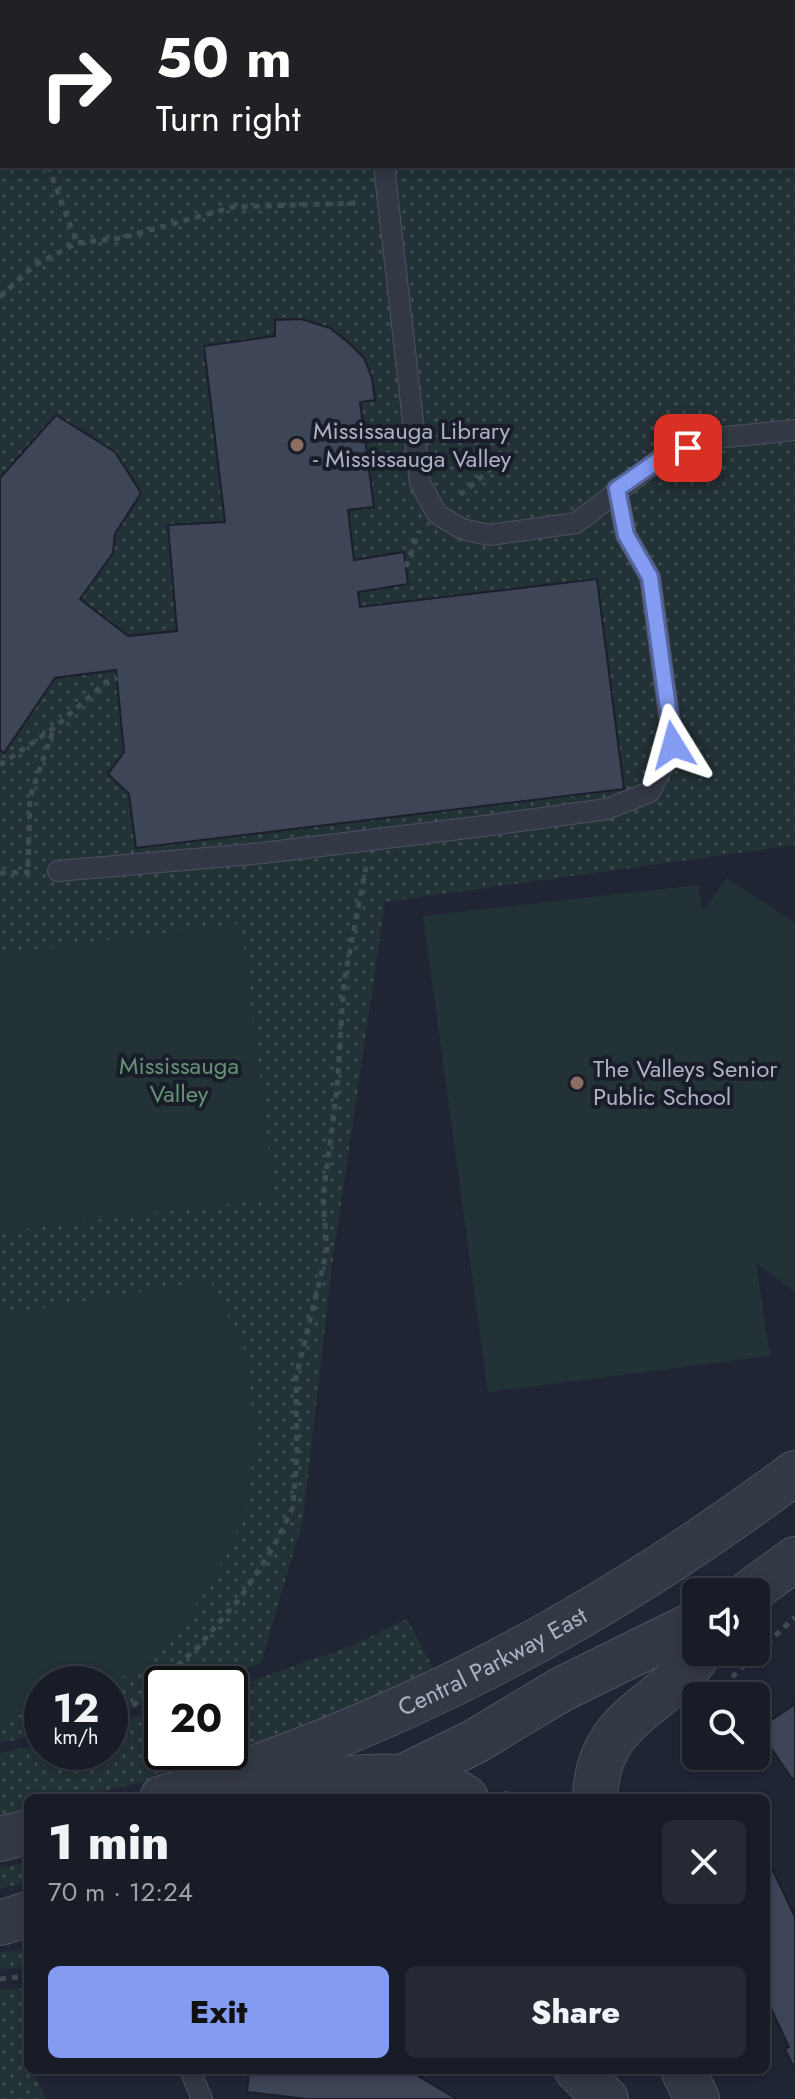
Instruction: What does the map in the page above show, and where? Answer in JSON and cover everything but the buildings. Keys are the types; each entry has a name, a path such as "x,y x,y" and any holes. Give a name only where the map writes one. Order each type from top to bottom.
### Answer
{"street":[{"name":"Central Parkway East","path":"182,1793 447,1689 643,1581 795,1473"},
{"path":"769,1578 795,1559"},
{"path":"367,1794 474,1742 562,1689 682,1630"},
{"path":"462,1794 474,1742 498,1697 539,1640"},
{"path":"595,1794 596,1773 606,1745 624,1724 691,1665 710,1669"},
{"path":"182,1793 260,1790 404,1775 456,1794"},
{"path":"0,1839 24,1833"},
{"path":"0,1923 24,1915"},
{"path":"0,1934 24,1936"},
{"path":"581,2074 606,2099"},
{"path":"592,2074 606,2099"},
{"path":"685,2074 697,2099"}],"lane":[{"path":"384,168 420,483 437,514 462,529 489,535 576,523 660,459 716,438 795,430"},
{"path":"58,871 263,853 607,809 650,792 673,745 650,577 626,535 617,489"},
{"path":"192,2074 202,2099"}],"path":[{"path":"49,168 77,243"},
{"path":"0,297 35,265 77,243 135,235 233,207 388,202"},
{"path":"0,765 54,728 106,682 117,678"},
{"path":"28,872 30,797 54,728"},
{"path":"128,1710 197,1648 241,1597 274,1546 293,1507 296,1377 327,1250 323,1197 337,1089 344,982 372,838"},
{"path":"710,1669 795,1617"},
{"path":"0,1979 24,1976"}],"green space":[{"name":"Mississauga Valley","path":"0,168 795,168 795,845 385,902 332,1265 303,1519 261,1663 248,1668 144,1666 144,1704 128,1710 128,1666 24,1666 24,1738 0,1743"},
{"path":"727,878 795,923 795,1292 756,1263 770,1356 488,1392 423,916 698,885 703,911"},
{"name":"Mississauga Valley","path":"241,923 275,1198 0,1232 0,954"},
{"path":"210,1280 244,1349 256,1437 244,1517 208,1589 157,1656 128,1674 128,1666 24,1666 24,1714 0,1719 0,1315"},
{"path":"407,1619 435,1672 248,1749 248,1683 353,1645"},
{"path":"144,1715 144,1770 186,1770 83,1794 24,1794 24,1811 0,1815 0,1753 24,1748 24,1770 128,1770 128,1719"},
{"path":"24,1863 24,1883 0,1889 0,1868"},
{"path":"24,1950 24,1967 0,1969 0,1952"},
{"path":"24,1988 24,2074 35,2074 46,2099 0,2099 0,1990"}],"place":[{"name":"Mississauga Library - Mississauga Valley","path":"297,445"},
{"name":"The Valleys Senior Public School","path":"577,1083"}],"route":[{"path":"673,745 650,577 626,535 617,489 660,459 688,448"}]}
